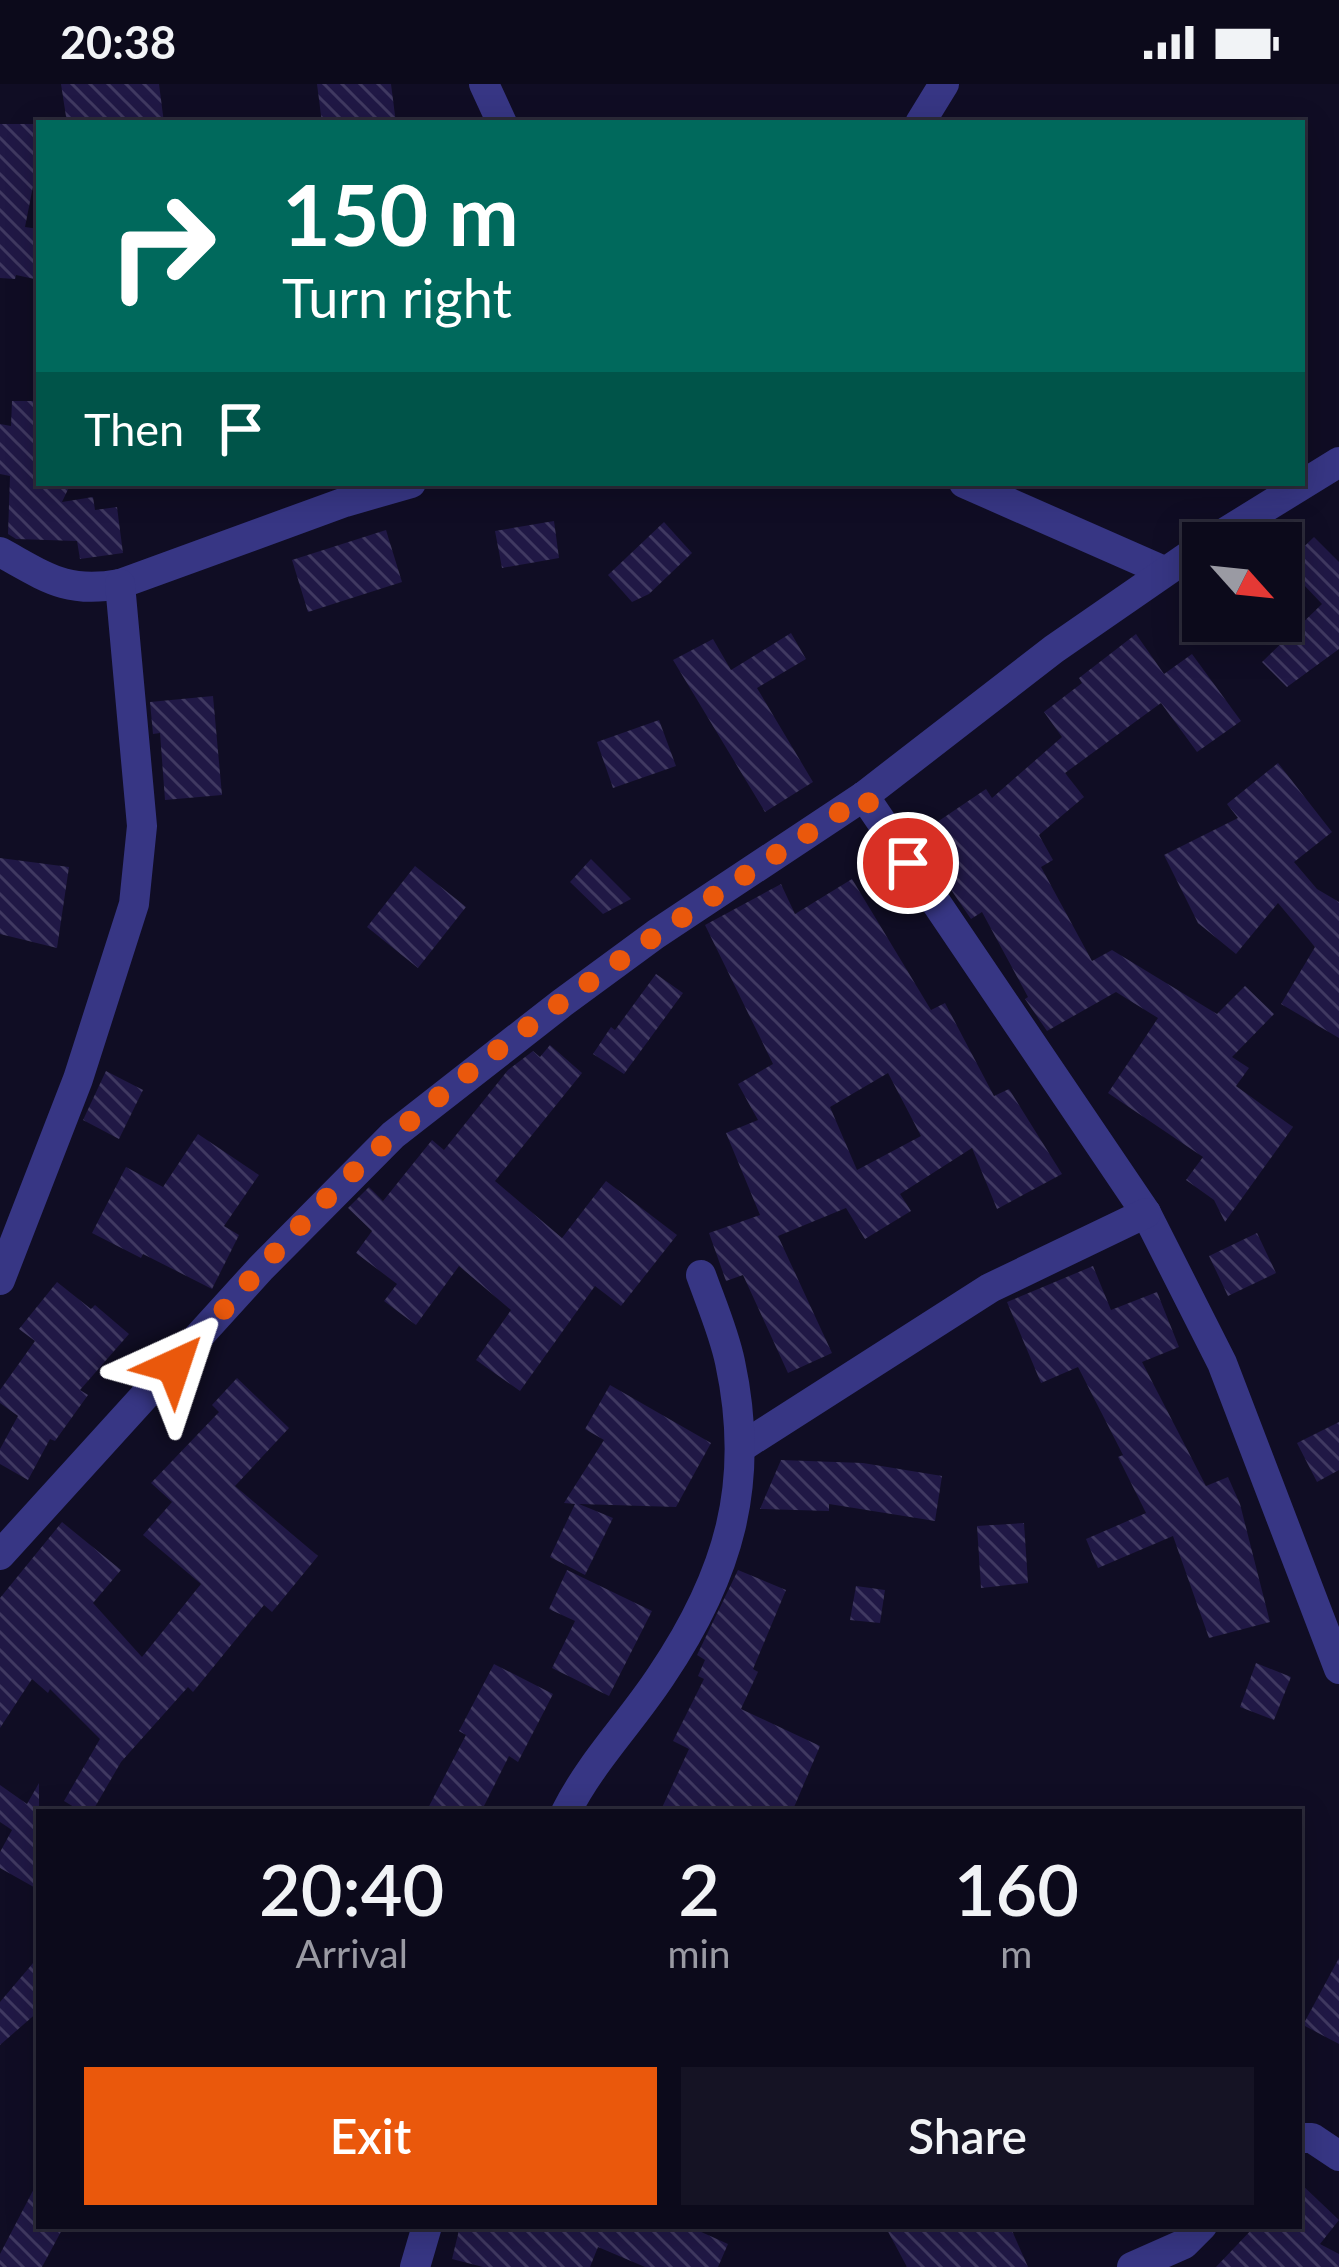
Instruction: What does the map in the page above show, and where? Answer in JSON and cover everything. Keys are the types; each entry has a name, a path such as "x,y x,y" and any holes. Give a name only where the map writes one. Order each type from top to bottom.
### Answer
{"street":[{"path":"484,84 501,120"},
{"path":"922,120 944,84"},
{"path":"1305,483 1339,462"},
{"path":"0,552 61,584 88,590 120,584 401,486"},
{"path":"971,486 1164,571"},
{"path":"1243,522 1301,486"},
{"path":"3,1538 144,1401 261,1268 393,1135 656,934 864,796 1054,649 1182,560"},
{"path":"0,1280 91,1041 134,904 142,826 120,584"},
{"path":"864,796 1146,1213 1222,1363 1339,1669"},
{"path":"742,1446 990,1288 1146,1213"},
{"path":"568,1809 583,1778 662,1675 704,1603 730,1534 742,1446 730,1359 701,1275"},
{"path":"1302,2138 1312,2138 1339,2156"},
{"path":"416,2267 426,2229"},
{"path":"1132,2267 1184,2244 1199,2229"}],"building":[{"path":"61,84 159,84 164,120 67,120"},
{"path":"317,84 391,84 396,120 322,120"},
{"path":"0,124 36,124 36,171 25,227 36,229 36,279 0,278"},
{"path":"12,401 36,401 36,486 70,486 62,502 93,497 95,510 117,507 123,553 80,559 77,541 16,539 8,534 10,476 0,474 0,424 11,426"},
{"path":"554,521 559,558 502,568 495,531"},
{"path":"664,522 692,553 649,594 632,602 608,575"},
{"path":"386,530 402,582 308,612 292,560"},
{"path":"1314,537 1339,562 1339,649 1287,687 1262,662 1283,642 1302,642 1302,623 1322,604 1302,583 1302,549"},
{"path":"791,633 806,659 757,688 813,782 765,812 673,660 713,639 731,670"},
{"path":"1136,634 1164,674 1192,654 1241,721 1197,752 1161,703 1065,773 1084,797 1039,835 1053,860 1041,867 1092,961 1112,950 1217,1014 1245,986 1274,1014 1232,1057 1249,1068 1236,1086 1293,1127 1225,1222 1214,1200 1186,1180 1203,1157 1108,1093 1158,1018 1116,992 1047,1031 1025,999 982,912 971,919 915,837 986,789 992,798 1062,737 1044,712"},
{"path":"213,696 222,795 165,800 160,733 153,734 150,702"},
{"path":"659,720 676,766 613,788 597,742"},
{"path":"1278,763 1332,832 1294,862 1317,889 1339,902 1339,1038 1281,1004 1315,947 1278,903 1236,954 1198,923 1164,855 1238,818 1227,804"},
{"path":"0,858 69,867 57,948 0,934"},
{"path":"591,859 631,899 603,914 570,882"},
{"path":"415,866 466,907 418,968 367,927"},
{"path":"852,879 931,1010 945,1003 994,1096 1009,1089 1062,1174 997,1209 972,1148 900,1194 911,1211 865,1239 846,1208 778,1236 832,1353 788,1373 743,1275 726,1281 709,1233 760,1215 726,1133 758,1120 738,1084 773,1064 705,925 781,884 795,914","holes":["888,1073 921,1136 857,1170 830,1107"]},
{"path":"656,974 683,993 624,1074 593,1054"},
{"path":"550,1045 582,1073 495,1181 562,1238 606,1181 677,1235 621,1306 595,1286 520,1391 476,1360 511,1310 459,1266 416,1325 384,1301 397,1284 356,1253 372,1231 348,1208 369,1187 383,1201 432,1140 444,1150 508,1070 533,1051 540,1057"},
{"path":"106,1071 143,1090 119,1139 83,1120"},
{"path":"198,1134 259,1175 224,1226 239,1235 212,1289 92,1233 126,1167 163,1187"},
{"path":"1257,1233 1276,1273 1228,1296 1209,1256"},
{"path":"1093,1266 1111,1310 1157,1292 1179,1347 1142,1362 1206,1486 1228,1477 1240,1504 1270,1622 1209,1638 1173,1536 1098,1568 1086,1539 1146,1513 1118,1457 1123,1455 1078,1367 1041,1383 1007,1302"},
{"path":"57,1282 91,1309 95,1305 129,1334 80,1390 88,1395 55,1441 50,1439 28,1480 0,1464 0,1449 18,1416 0,1403 0,1390 35,1341 19,1329"},
{"path":"237,1378 289,1428 235,1486 318,1556 272,1612 264,1605 193,1692 188,1687 121,1762 94,1809 77,1809 64,1801 100,1739 50,1689 48,1693 32,1679 0,1728 0,1598 62,1522 121,1570 93,1603 142,1657 201,1584 143,1535 172,1502 151,1483 219,1412 212,1405"},
{"path":"610,1385 711,1443 676,1507 579,1504 613,1518 585,1575 550,1557 575,1504 564,1503 604,1440 585,1429"},
{"path":"1339,1422 1339,1470 1317,1482 1297,1443"},
{"path":"781,1460 863,1463 942,1476 935,1521 829,1504 829,1511 760,1509"},
{"path":"1024,1523 1028,1583 981,1588 977,1526"},
{"path":"567,1570 652,1611 609,1696 552,1668 575,1621 549,1609"},
{"path":"738,1570 786,1590 741,1709 820,1746 793,1809 661,1809 689,1749 673,1741 704,1679 698,1676 705,1660 697,1655"},
{"path":"856,1586 885,1590 880,1623 850,1620"},
{"path":"1256,1663 1291,1677 1274,1720 1240,1707"},
{"path":"494,1664 553,1694 518,1762 509,1756 482,1809 428,1809 466,1735 459,1731"},
{"path":"39,1783 36,1888 0,1868 0,1852 12,1830 0,1822 0,1785 27,1804"},
{"path":"1339,1958 1339,2044 1303,2025"},
{"path":"36,1960 36,2014 0,2045 0,2002"},
{"path":"36,2185 36,2229 62,2229 42,2267 0,2267 0,2254"},
{"path":"1302,2185 1339,2220 1320,2244 1339,2254 1339,2267 1216,2267 1252,2229 1302,2229"},
{"path":"459,2229 695,2229 728,2244 718,2267 645,2267 598,2247 590,2267 483,2267 452,2259"},
{"path":"887,2229 1011,2229 1028,2267 907,2267"}],"route":[{"path":"174,1366 261,1268 393,1135 656,934 864,796 908,863"}]}
